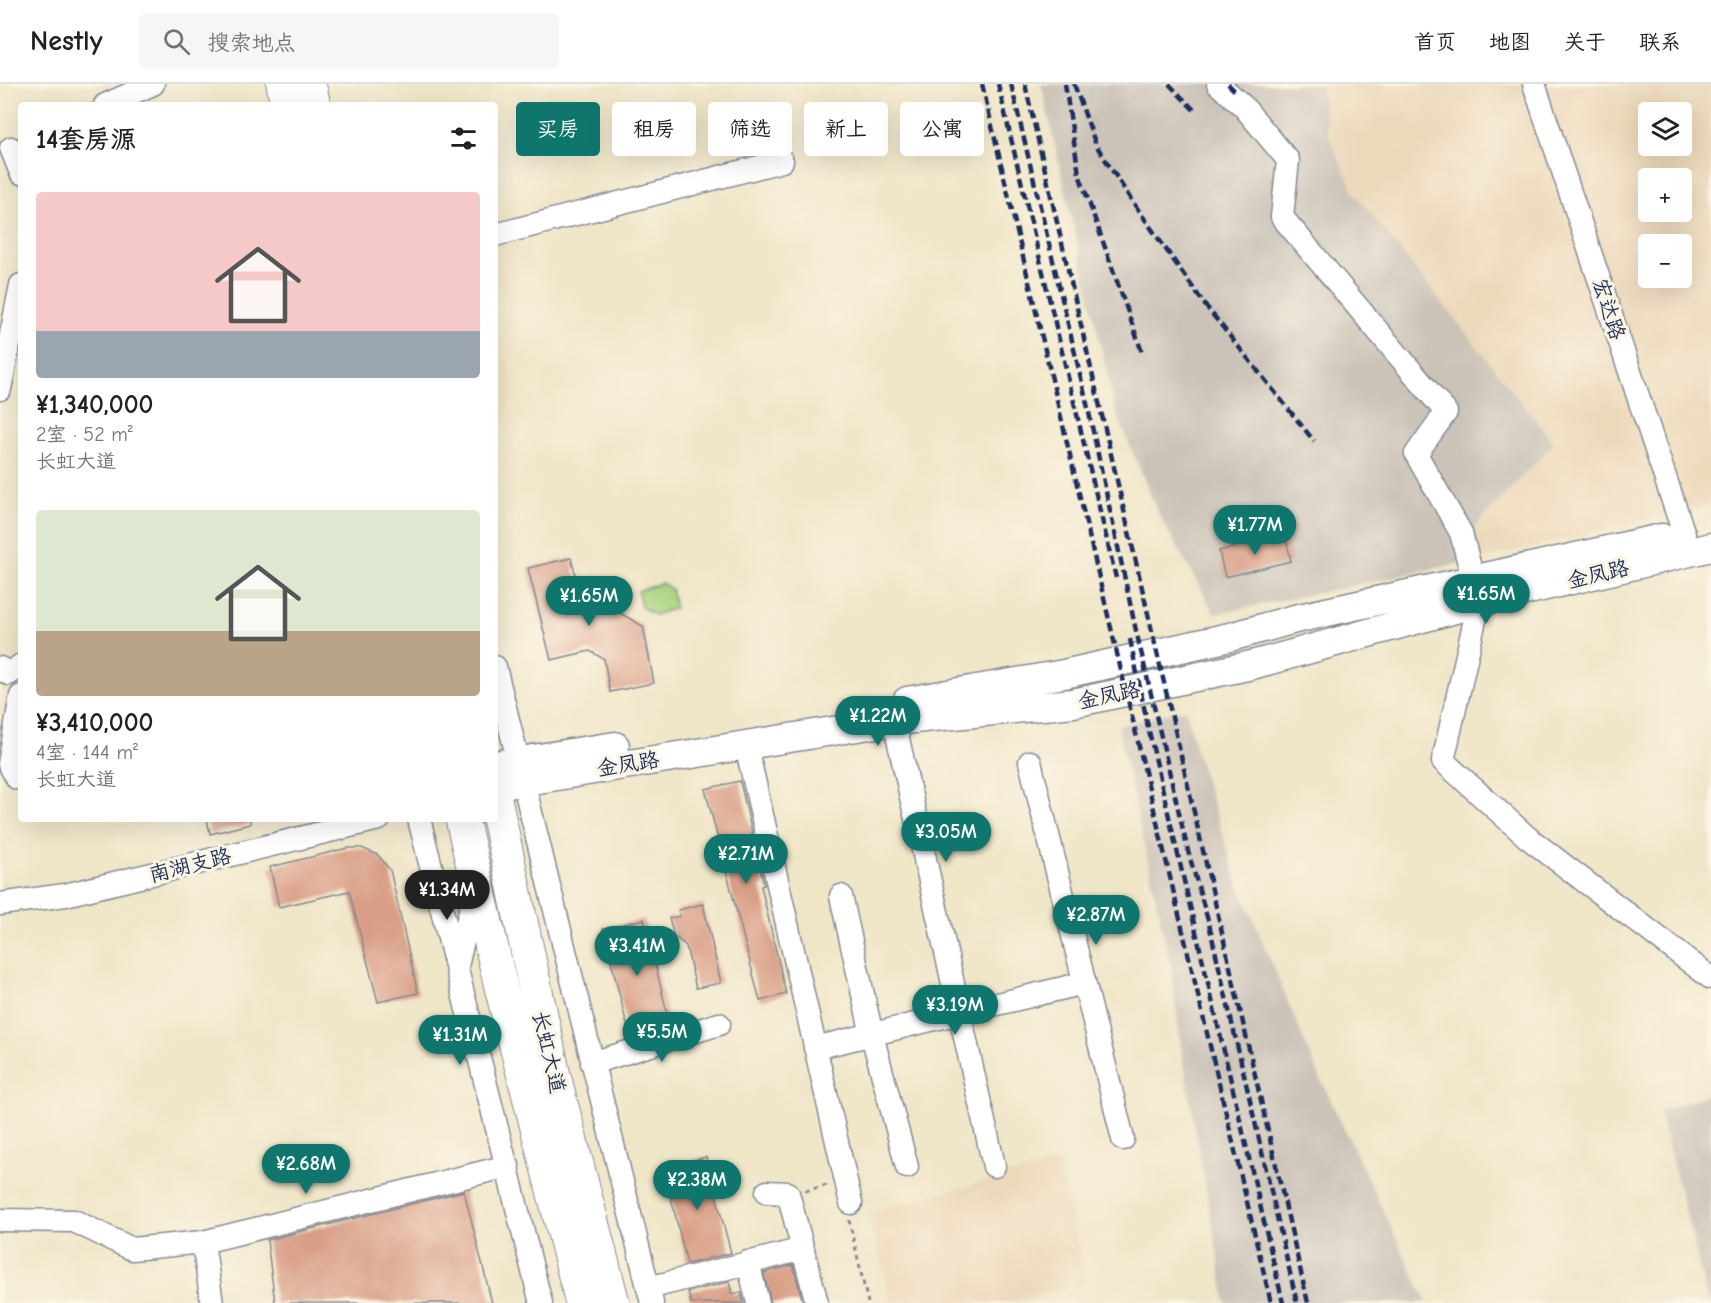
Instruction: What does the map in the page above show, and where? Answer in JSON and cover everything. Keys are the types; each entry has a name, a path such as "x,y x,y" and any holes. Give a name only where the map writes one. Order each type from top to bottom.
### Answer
{"highway":[{"path":"283,84 305,98"},
{"name":"长虹大道","path":"498,813 554,1076 606,1300"},
{"name":"长虹大道","path":"463,822 477,882 606,1300"}],"main road":[{"name":"金凤路","path":"512,769 746,745 894,721 1073,703 1310,650 1476,591 1711,528"},
{"name":"金凤路","path":"498,783 512,769 1064,674 1476,591 1711,547"}],"street":[{"path":"112,102 153,84"},
{"path":"266,84 305,98"},
{"path":"1218,84 1243,106 1288,160 1282,217 1446,412 1416,454 1461,532 1476,591 1443,761 1527,837 1711,978"},
{"name":"宏达路","path":"1534,84 1684,534"},
{"path":"11,149 18,166"},
{"path":"498,234 782,161"},
{"path":"0,388 18,300"},
{"path":"0,668 9,674 18,667"},
{"path":"498,685 512,769 592,1063 650,1295 748,1262 803,1249"},
{"path":"18,713 9,764 18,778"},
{"path":"894,721 994,1166"},
{"path":"746,745 845,1180 849,1209"},
{"path":"1030,762 1123,1139"},
{"name":"南湖支路","path":"0,904 65,896 367,822"},
{"path":"420,822 542,1303"},
{"path":"456,969 477,882"},
{"path":"841,896 872,1035 907,1167"},
{"path":"815,1048 1084,983"},
{"path":"592,1063 719,1024"},
{"path":"0,1220 74,1221 132,1249 203,1242 508,1166"},
{"path":"767,1192 788,1193 789,1195 817,1303"},
{"path":"203,1242 212,1303"},
{"path":"748,1262 758,1303"}],"path":[{"path":"789,1195 845,1180"},
{"path":"849,1209 868,1303"}],"shaded area":[{"path":"1041,84 1321,84 1328,134 1353,191 1554,443 1471,531 1481,559 1215,614 1158,513 1116,412"},
{"path":"1321,84 1711,84 1711,504 1481,559 1471,531 1554,443 1353,191 1328,134"},
{"path":"1186,709 1196,751 1238,883 1320,1078 1427,1303 1226,1303 1181,1047 1171,967 1118,726"},
{"path":"1711,1094 1711,1303 1709,1303 1659,1111"},
{"path":"1059,1162 1086,1283 1003,1303 904,1303 903,1300 891,1303 869,1212"}],"green space":[{"path":"662,583 671,589 675,608 655,615 641,607 638,591"}],"building":[{"path":"1285,535 1291,561 1225,577 1219,551"},
{"path":"571,558 584,606 602,603 643,626 654,683 610,692 604,659 590,651 551,660 528,568"},
{"path":"740,781 786,994 760,1001 705,789"},
{"path":"208,822 250,822 250,824 210,834"},
{"path":"348,848 362,848 378,855 390,870 418,993 378,1002 349,891 279,907 270,867"},
{"path":"703,904 721,983 696,988 686,946 674,936 669,918 680,916 678,910"},
{"path":"644,919 670,1025 630,1037 603,929"},
{"path":"706,1157 731,1253 687,1264 664,1169"},
{"path":"464,1191 492,1303 275,1303 267,1240"},
{"path":"793,1265 803,1303 771,1303 764,1273"},
{"path":"729,1282 732,1294 741,1292 744,1303 691,1303 688,1292"}],"railway":[{"path":"982,84 1271,1303"},
{"path":"998,84 1116,578"},
{"path":"1011,84 1088,408 1135,626 1188,851 1209,924 1297,1303"},
{"path":"1025,84 1308,1303"},
{"path":"1065,84 1079,174 1142,352"},
{"path":"1074,84 1096,145 1130,198 1205,305 1314,441"},
{"path":"1169,84 1196,112"},
{"path":"1228,84 1237,93"},
{"path":"1130,639 1148,727 1283,1303"}]}
